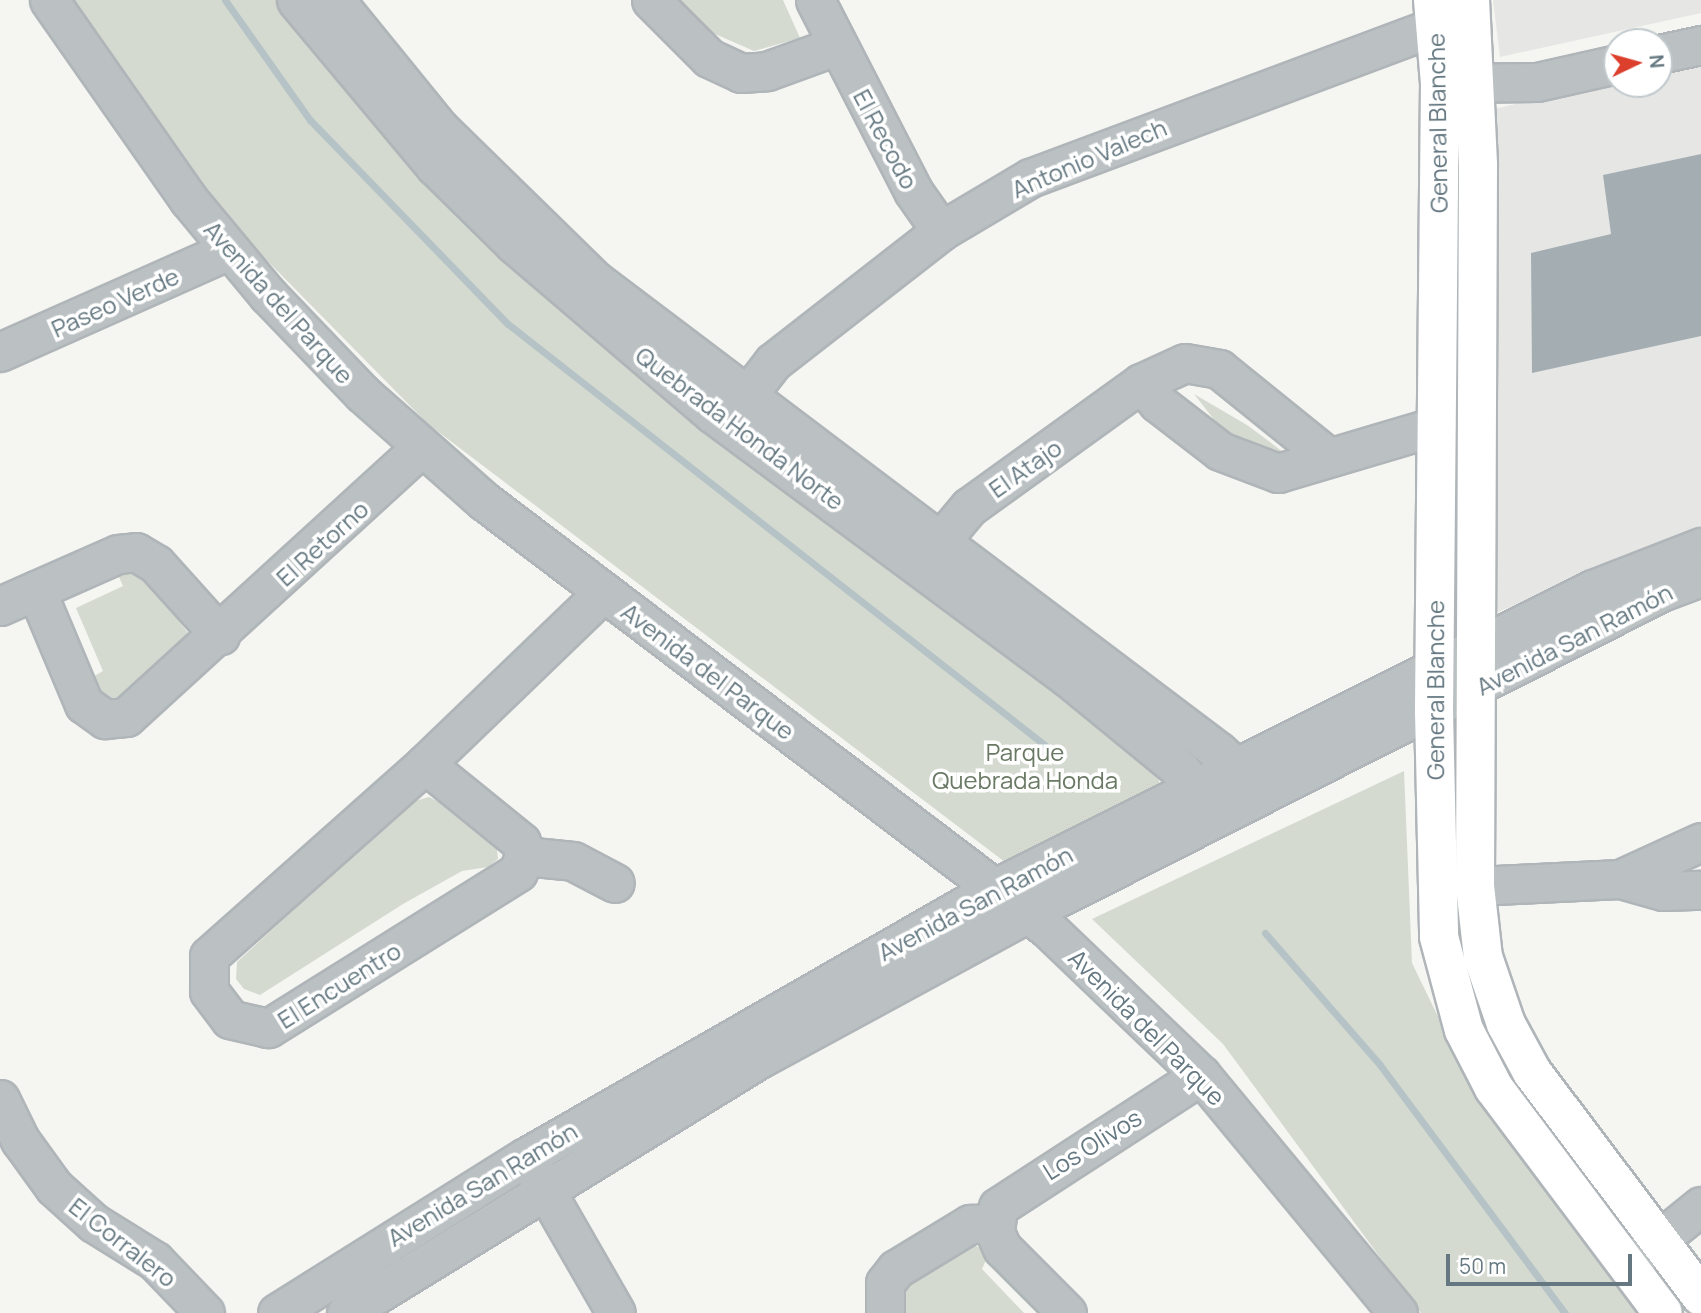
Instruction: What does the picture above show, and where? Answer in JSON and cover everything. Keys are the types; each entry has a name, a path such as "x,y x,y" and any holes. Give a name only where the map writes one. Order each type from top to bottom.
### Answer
{"main road":[{"name":"General Blanche","path":"1470,0 1459,83 1437,426 1435,905 1454,1000 1494,1088 1663,1313"},
{"name":"General Blanche","path":"1435,13 1459,83 1475,649 1475,886 1483,957 1518,1049 1701,1296"}],"street":[{"name":"Avenida del Parque","path":"49,0 150,148 229,250 308,338 421,448 604,592 1028,913 1201,1075 1398,1313"},
{"path":"651,0 709,58 730,70 767,71 836,46"},
{"name":"El Recodo","path":"814,0 913,191 941,231"},
{"name":"Quebrada Honda Norte","path":"327,6 439,128 549,239 644,321 736,410 929,552 1236,767 1254,801"},
{"name":"Antonio Valech","path":"736,410 773,362 941,231 1030,178 1435,13"},
{"path":"1673,51 1701,44"},
{"path":"1459,83 1536,82 1603,67"},
{"name":"Paseo Verde","path":"0,352 229,250"},
{"name":"El Atajo","path":"929,552 969,507 1141,383 1185,363 1219,369 1328,457"},
{"path":"1141,383 1220,451 1251,466 1278,473 1437,426"},
{"name":"El Retorno","path":"36,590 84,704 106,719 131,714 421,448"},
{"name":"Avenida San Ramón","path":"277,1313 535,1172 761,1058 1028,913 1209,803 1236,767 1593,589 1701,547"},
{"path":"0,606 118,554 136,552 156,564 219,635"},
{"name":"Quebrada Honda Norte","path":"929,552 1209,803"},
{"name":"Avenida San Ramón","path":"346,1313 535,1172 997,887 1209,803 1254,801 1475,691 1661,592 1701,577"},
{"name":"El Encuentro","path":"524,856 512,878 268,1028 243,1026 221,1011 209,991 209,956 425,764 604,592"},
{"path":"425,764 521,842 524,856 573,861 615,883"},
{"path":"1620,879 1701,842"},
{"path":"1475,886 1620,879 1663,891 1701,890"},
{"name":"Los Olivos","path":"994,1223 1009,1196 1201,1075"},
{"name":"El Corralero","path":"2,1110 54,1187 94,1223 155,1261 205,1313"},
{"path":"535,1172 616,1313"},
{"path":"1627,1265 1701,1206"},
{"path":"885,1313 885,1283 896,1269 970,1224 994,1223 1007,1255 1067,1313"}],"shaded area":[{"path":"1493,0 1701,0 1701,13 1632,28 1603,28 1603,34 1500,57"},
{"path":"1701,60 1701,528 1498,612 1491,608 1486,111 1603,83 1603,98 1673,98 1673,67"}],"green space":[{"name":"Parque Quebrada Honda","path":"64,0 276,0 379,129 545,298 1149,755 1163,791 1018,872 428,424 240,233 124,87"},
{"path":"678,0 783,0 800,38 754,51 708,31"},
{"path":"1194,394 1247,425 1294,460 1233,444"},
{"path":"116,570 141,570 188,633 121,698 109,699 89,679 103,671 76,608 123,586"},
{"path":"1404,771 1412,963 1477,1097 1642,1313 1421,1313 1223,1044 1092,919"},
{"path":"429,797 459,812 496,840 498,859 488,867 462,871 403,904 260,995 244,989 236,979 237,962 411,802"},
{"path":"971,1243 989,1253 982,1269 1024,1313 901,1313 902,1287"}],"building":[{"path":"1701,154 1701,336 1532,373 1531,253 1611,234 1603,175"}],"waterway":[{"path":"225,0 310,120 508,324 1055,753"},
{"path":"1265,933 1380,1065 1565,1313"}]}
